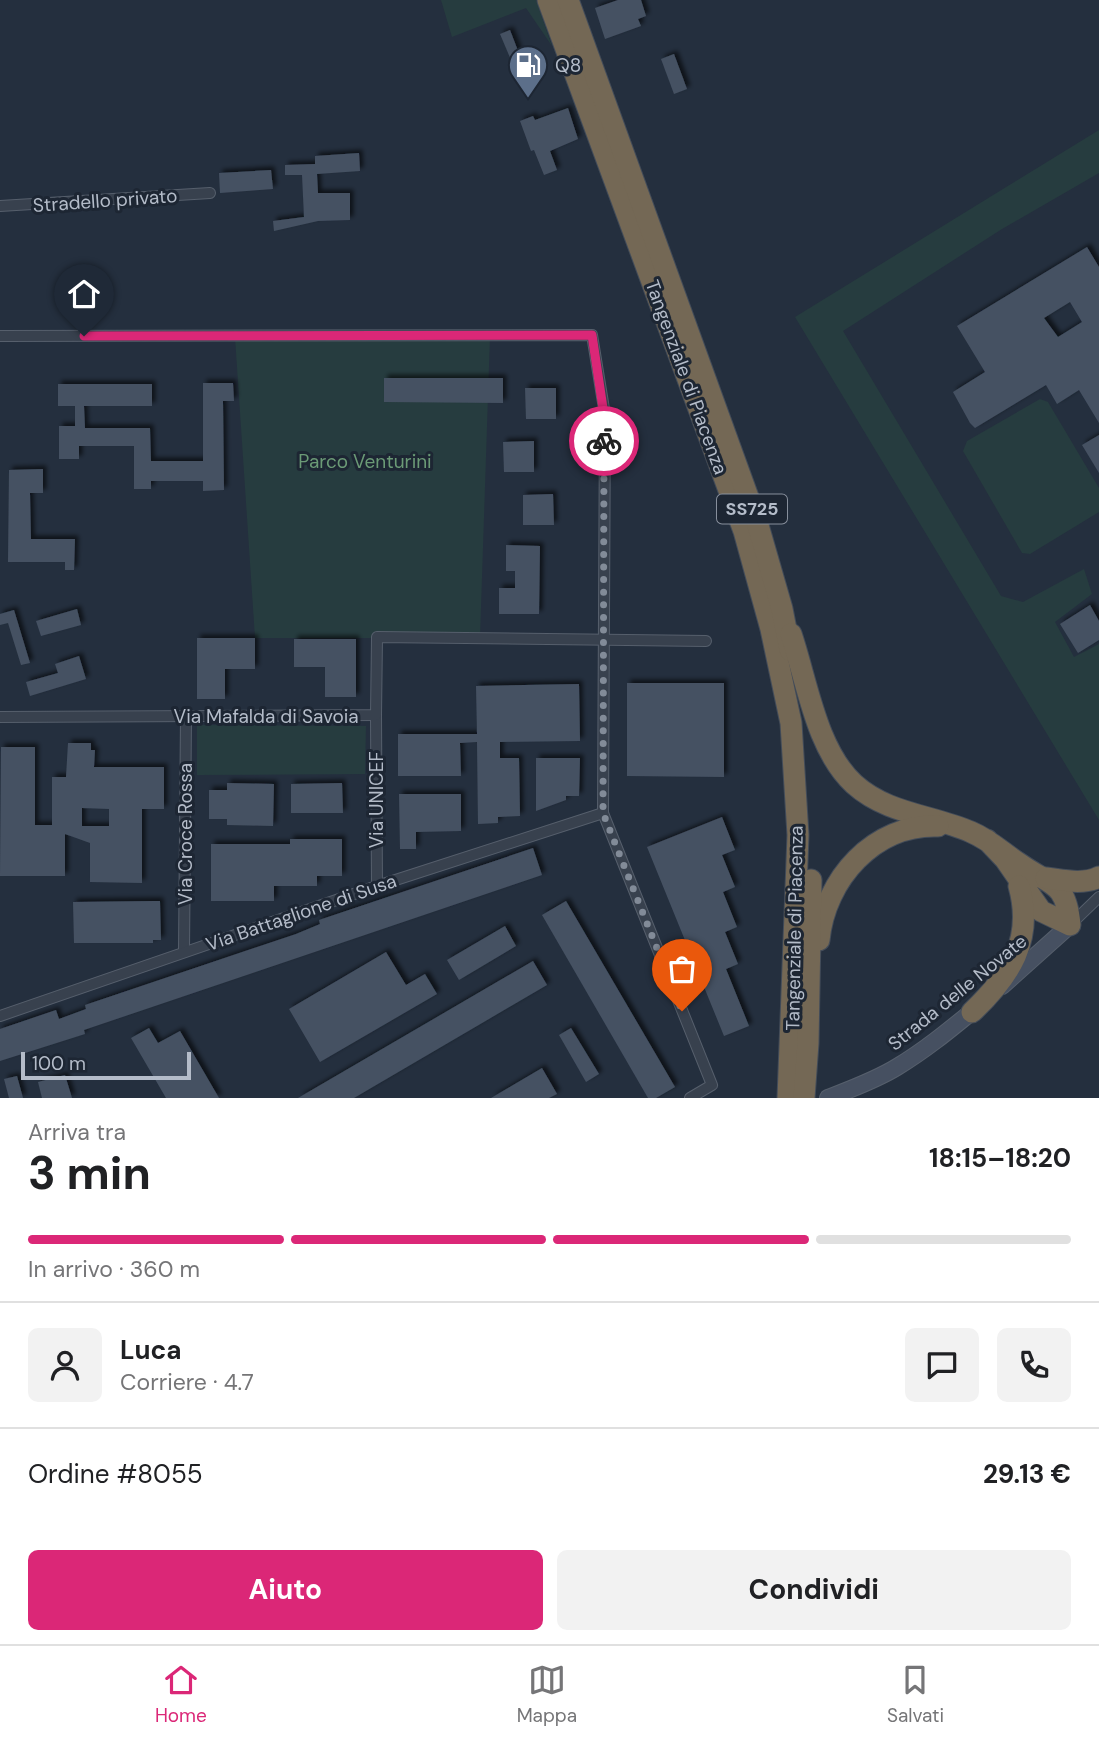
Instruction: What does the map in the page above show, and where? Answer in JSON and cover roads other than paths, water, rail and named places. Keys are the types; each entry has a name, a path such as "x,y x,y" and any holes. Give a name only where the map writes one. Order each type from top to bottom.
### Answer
{"highway":[{"name":"Tangenziale di Piacenza","path":"548,0 744,531 771,629 791,723 798,835 800,1042 804,1098"},
{"name":"Tangenziale di Piacenza","path":"568,0 757,522 782,609 805,719 810,807 800,1042 788,1098"},
{"path":"782,609 804,673 814,715 840,767 853,783 867,795 894,809 957,827 987,840 1022,866 1046,878 1061,892 1068,905 1070,925"},
{"path":"800,1042 820,930 831,895 841,877 864,852 893,835 909,829 931,826 957,827"},
{"path":"987,840 1041,911 1070,925"},
{"path":"972,1012 993,990 1015,959 1024,928 1024,909 1017,877"},
{"path":"1046,878 1072,881 1094,880 1099,877"}],"street":[{"name":"Stradello privato","path":"0,206 210,193"},
{"path":"0,336 592,335 604,415 603,813 712,1085 690,1098"},
{"name":"Via Mafalda di Savoia","path":"0,717 376,715 377,638 706,641"},
{"name":"Via UNICEF","path":"376,715 377,886"},
{"name":"Via Croce Rossa","path":"184,952 186,716"},
{"name":"Via Battaglione di Susa","path":"0,1016 377,886 603,813"},
{"name":"Strada delle Novate","path":"828,1098 871,1081 929,1046 1032,961 1099,897"}],"place":[{"name":"Q8","path":"528,99"}],"park label":[{"name":"Parco Venturini","path":"365,461"}]}
